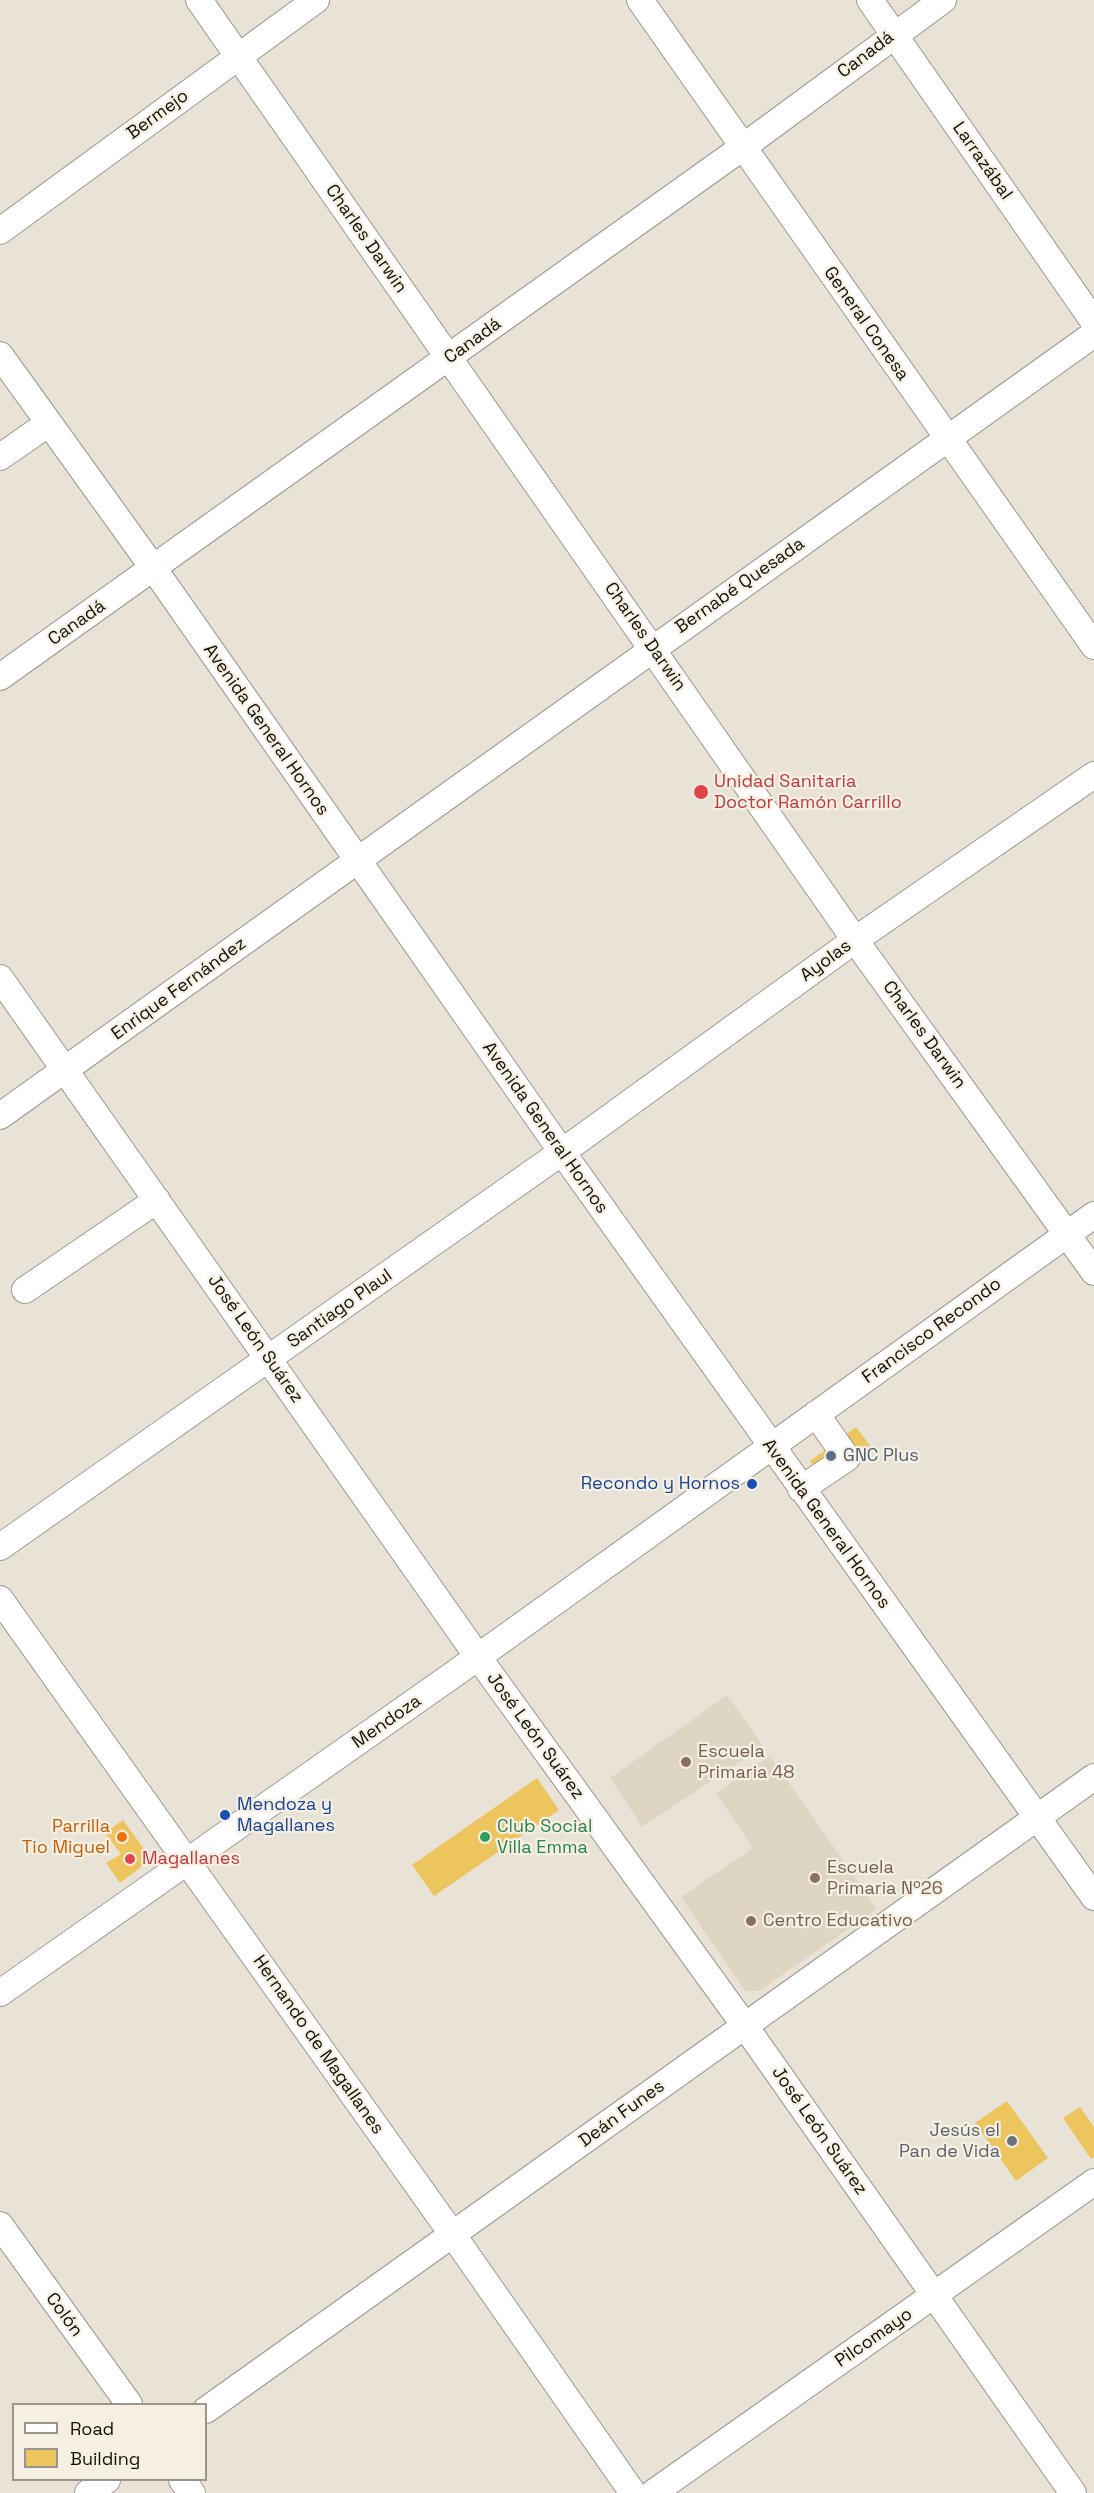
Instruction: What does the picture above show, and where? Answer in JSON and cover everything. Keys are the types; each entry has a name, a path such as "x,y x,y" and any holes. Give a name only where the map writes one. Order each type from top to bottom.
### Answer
{"street":[{"name":"Charles Darwin","path":"199,0 855,940 1094,1272"},
{"name":"Bermejo","path":"0,231 316,0"},
{"name":"General Conesa","path":"640,0 1094,646"},
{"name":"Larrazábal","path":"870,0 1094,322"},
{"name":"Canadá","path":"0,677 450,358 943,0"},
{"name":"Bernabé Quesada","path":"358,861 1094,334"},
{"name":"Avenida General Hornos","path":"0,355 154,569 771,1447 1094,1897"},
{"path":"0,457 49,423"},
{"name":"Ayolas","path":"562,1152 855,940 1094,775"},
{"name":"Enrique Fernández","path":"0,1116 358,861"},
{"name":"José León Suárez","path":"0,978 478,1657 745,2026 1073,2493"},
{"name":"Santiago Plaul","path":"0,1547 562,1152"},
{"path":"25,1290 157,1200"},
{"name":"Francisco Recondo","path":"771,1447 1094,1215"},
{"path":"801,1489 847,1458 816,1414"},
{"name":"Mendoza","path":"0,1993 478,1657 771,1447"},
{"name":"Hernando de Magallanes","path":"0,1599 453,2235 633,2493"},
{"name":"Deán Funes","path":"207,2409 1094,1777"},
{"name":"Pilcomayo","path":"653,2493 1094,2182"},
{"name":"Colón","path":"0,2225 128,2403"},
{"path":"88,2493 106,2481"},
{"path":"183,2481 192,2493"}],"shaded area":[{"name":"Escuela Primaria 48","path":"727,1695 763,1746 642,1827 610,1778"},
{"path":"770,1756 877,1909 759,1991 745,1991 681,1897 753,1848 716,1793"}],"building":[{"path":"856,1427 871,1447 824,1480 810,1461"},
{"name":"Club Social Villa Emma","path":"537,1778 559,1810 434,1896 412,1865"},
{"name":"Magallanes","path":"123,1820 147,1853 145,1864 120,1883 106,1863 121,1854 105,1833"},
{"name":"Jesús el Pan de Vida","path":"1007,2101 1048,2158 1016,2181 975,2123"},
{"path":"1080,2107 1094,2127 1094,2157 1091,2159 1063,2118"}],"place":[{"name":"Unidad Sanitaria Doctor Ramón Carrillo","path":"701,792"},
{"name":"GNC Plus","path":"831,1456"},
{"name":"Recondo y Hornos","path":"752,1484"},
{"name":"Escuela Primaria 48","path":"686,1762"},
{"name":"Mendoza y Magallanes","path":"225,1815"},
{"name":"Parrilla Tio Miguel","path":"122,1837"},
{"name":"Club Social Villa Emma","path":"485,1837"},
{"name":"Magallanes","path":"130,1859"},
{"name":"Escuela Primaria Nº26","path":"815,1878"},
{"name":"Centro Educativo","path":"751,1921"},
{"name":"Jesús el Pan de Vida","path":"1012,2141"}]}
